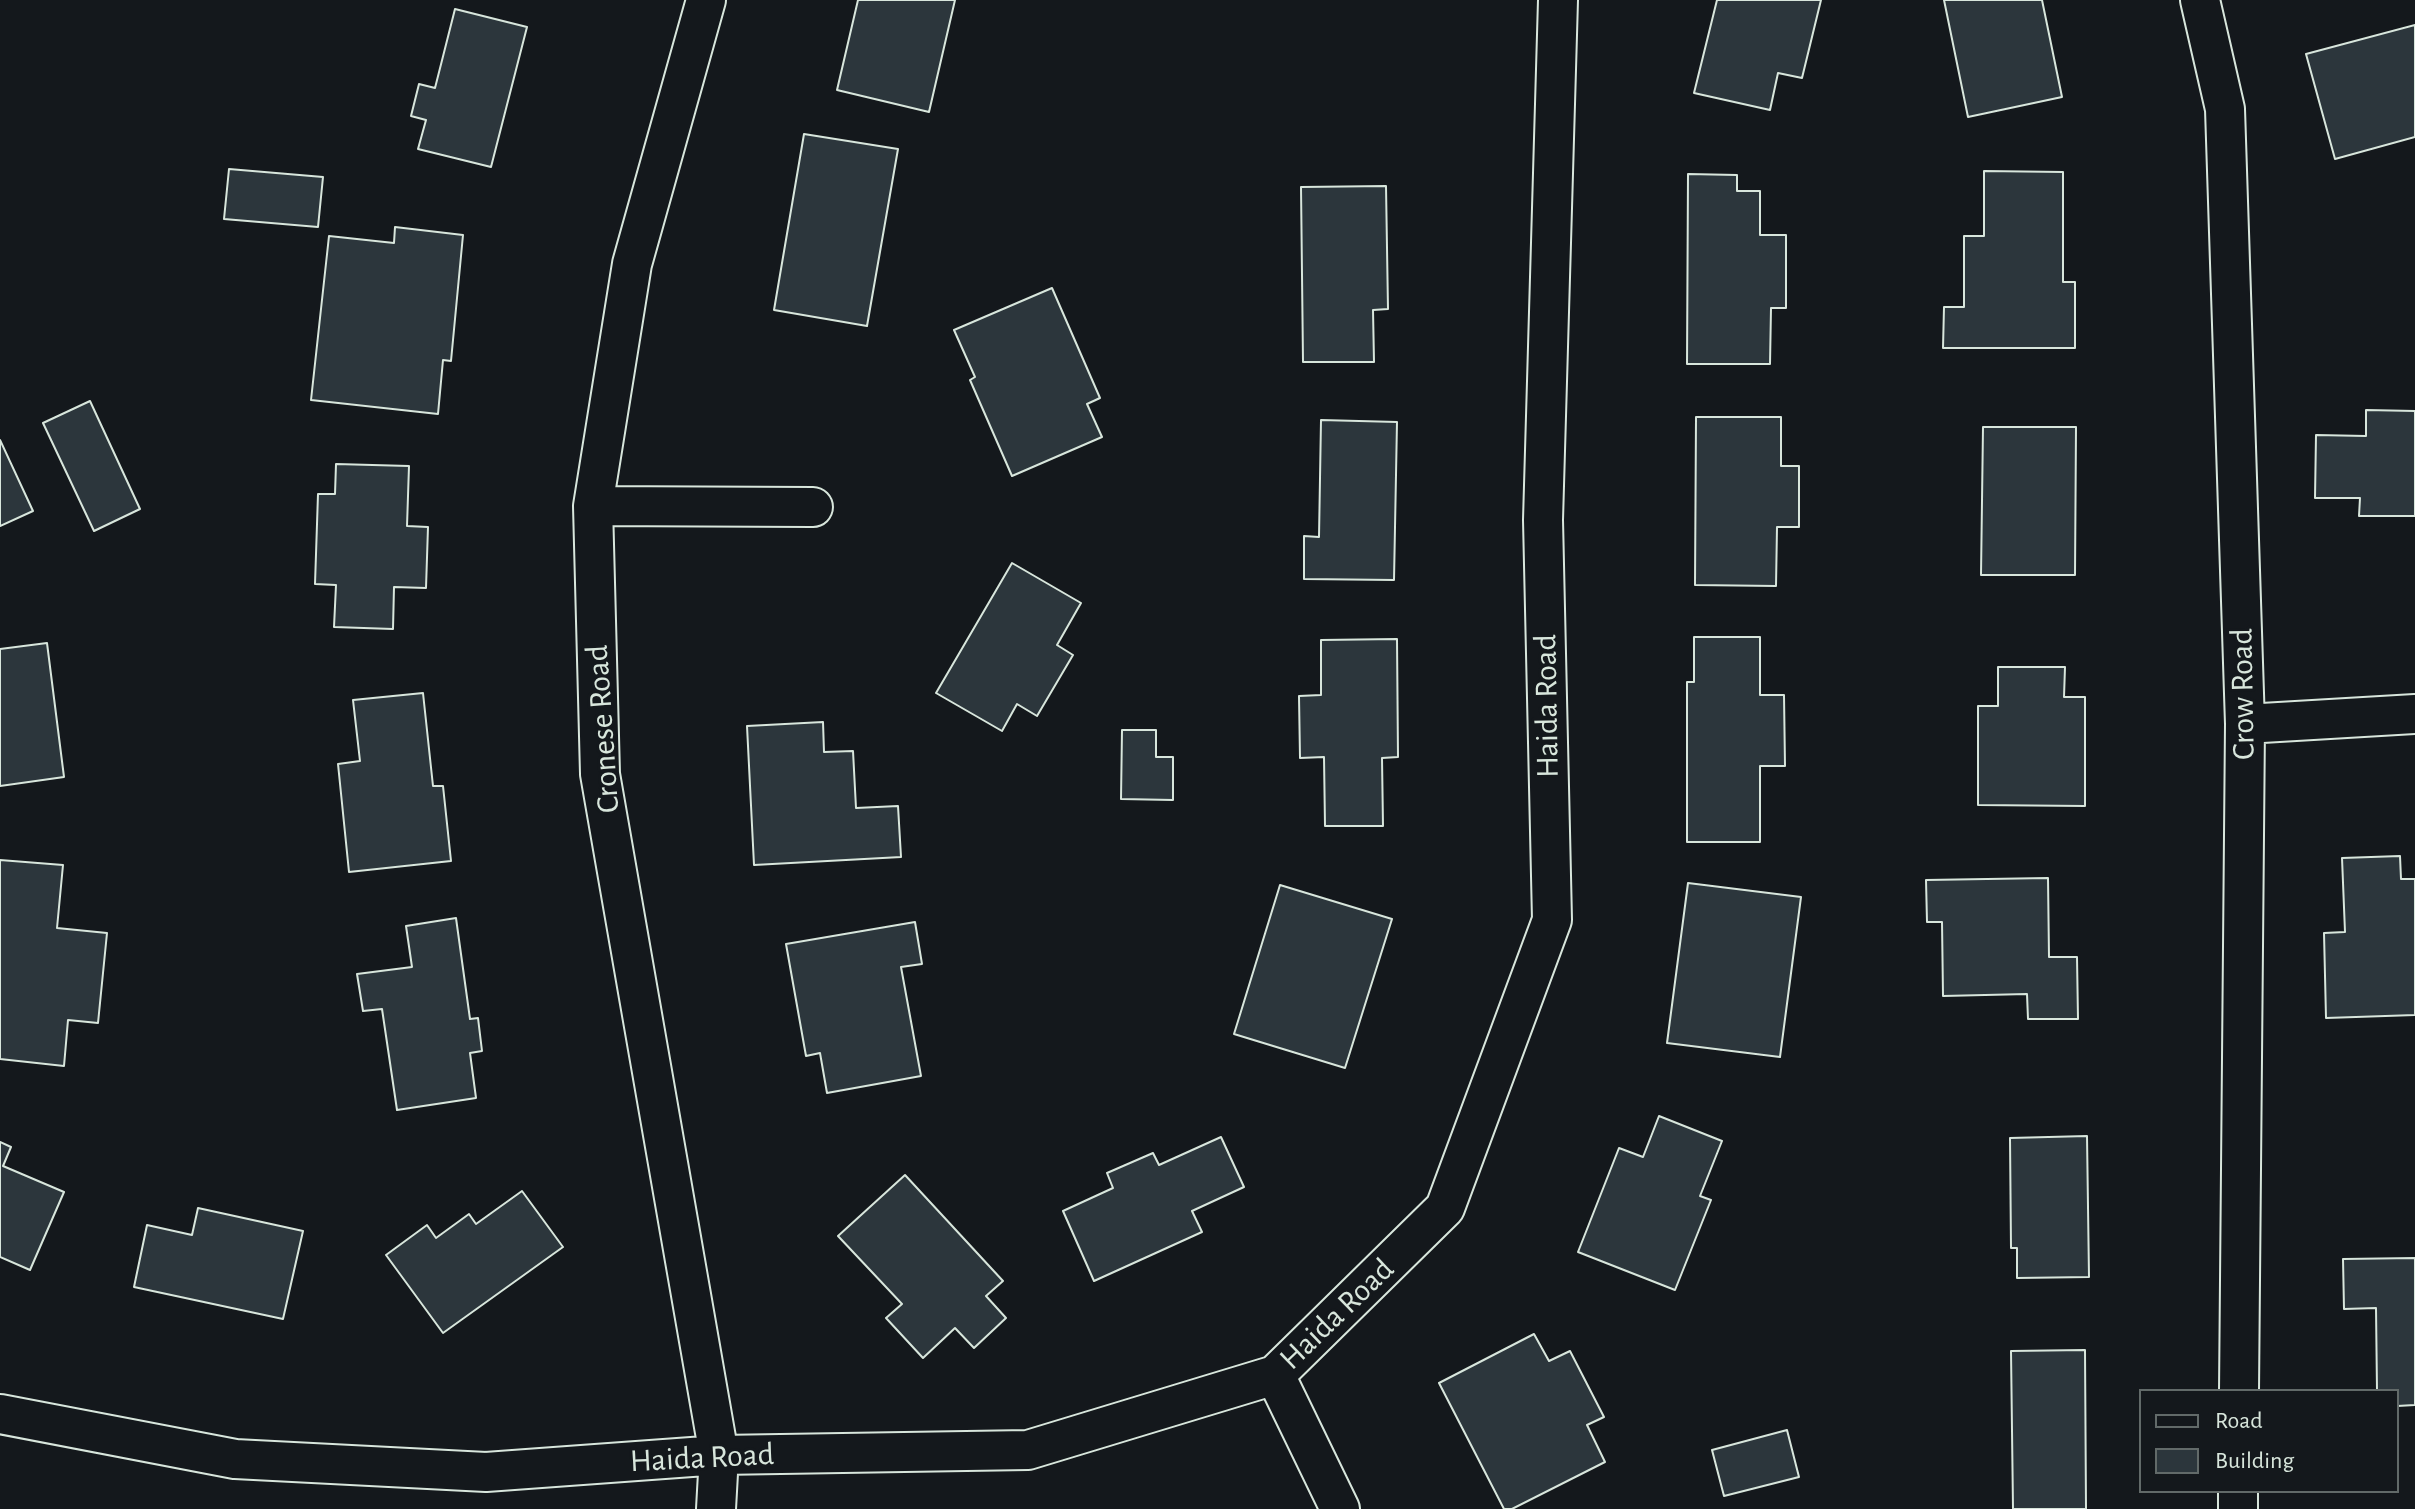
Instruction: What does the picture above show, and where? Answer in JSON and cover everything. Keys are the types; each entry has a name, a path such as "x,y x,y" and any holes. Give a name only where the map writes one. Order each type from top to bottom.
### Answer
{"street":[{"name":"Cronese Road","path":"706,0 632,264 593,506 600,774 719,1455 716,1509"},
{"name":"Haida Road","path":"0,1414 235,1459 486,1472 719,1455 1028,1450 1275,1375 1445,1208 1552,920 1543,520 1558,0"},
{"name":"Crow Road","path":"2200,0 2225,109 2245,724 2239,1389"},
{"path":"593,506 813,507"},
{"path":"2245,724 2415,714"},
{"path":"1275,1375 1340,1509"}],"building":[{"path":"858,0 955,0 929,112 837,90"},
{"path":"1717,0 1821,0 1802,78 1778,73 1770,110 1694,93"},
{"path":"1944,0 2042,0 2062,97 1968,117"},
{"path":"455,9 527,27 491,167 418,149 426,120 411,116 419,84 435,88"},
{"path":"2415,25 2415,137 2335,159 2306,54"},
{"path":"804,134 898,149 867,326 774,310"},
{"path":"229,169 323,177 318,227 224,219"},
{"path":"1984,171 2063,172 2063,282 2075,282 2075,348 1943,348 1944,307 1964,307 1964,236 1984,236"},
{"path":"1688,174 1737,175 1737,191 1760,191 1760,235 1786,235 1786,308 1771,308 1770,364 1687,364"},
{"path":"1386,186 1388,309 1373,310 1374,362 1303,362 1301,187"},
{"path":"395,227 463,235 451,361 443,360 438,414 311,400 329,236 394,243"},
{"path":"1052,288 1100,398 1087,404 1102,437 1012,476 970,380 975,377 954,330"},
{"path":"90,401 140,509 94,531 43,423"},
{"path":"2366,410 2415,411 2415,516 2359,516 2360,498 2315,498 2316,435 2366,436"},
{"path":"1696,417 1781,417 1781,466 1799,466 1799,527 1777,527 1776,586 1695,585"},
{"path":"1321,420 1397,422 1394,580 1304,579 1304,536 1319,537"},
{"path":"1983,427 2076,427 2075,575 1981,575"},
{"path":"0,440 33,511 0,526"},
{"path":"336,464 409,466 407,526 428,527 426,588 394,587 393,629 334,627 336,585 315,584 318,494 335,494"},
{"path":"1012,563 1081,603 1057,645 1073,655 1037,716 1017,704 1002,731 936,693"},
{"path":"1694,637 1760,637 1760,695 1784,695 1785,766 1760,766 1760,842 1687,842 1687,682 1694,682"},
{"path":"1397,639 1398,757 1382,758 1383,826 1325,826 1324,757 1300,758 1299,696 1321,695 1321,640"},
{"path":"47,643 64,777 0,786 0,649"},
{"path":"1998,667 2065,667 2064,697 2085,697 2085,806 1978,805 1978,706 1998,706"},
{"path":"423,693 433,786 443,786 451,861 349,872 338,764 360,761 353,700"},
{"path":"823,722 824,752 853,751 856,808 898,806 901,857 754,865 747,726"},
{"path":"1122,730 1156,730 1156,757 1173,757 1173,800 1121,799"},
{"path":"2400,856 2401,879 2415,879 2415,1015 2326,1018 2324,933 2345,932 2342,858"},
{"path":"0,860 63,865 57,928 107,933 98,1023 68,1020 64,1066 0,1059"},
{"path":"2048,878 2049,957 2077,957 2078,1019 2028,1019 2027,994 1943,996 1942,922 1927,922 1926,880"},
{"path":"1688,883 1801,897 1780,1057 1667,1043"},
{"path":"1280,885 1392,919 1345,1068 1234,1034"},
{"path":"456,918 470,1019 478,1018 482,1051 470,1053 476,1098 397,1110 382,1009 363,1011 357,974 412,967 406,926"},
{"path":"915,922 922,964 901,967 921,1076 827,1093 820,1053 806,1056 786,944"},
{"path":"1659,1116 1722,1141 1700,1196 1711,1200 1675,1290 1578,1252 1619,1148 1643,1157"},
{"path":"2087,1136 2089,1277 2017,1278 2017,1248 2011,1248 2010,1138"},
{"path":"1221,1137 1244,1187 1192,1211 1202,1232 1094,1281 1063,1211 1113,1188 1107,1173 1153,1153 1159,1165"},
{"path":"0,1142 11,1147 3,1166 64,1192 30,1270 0,1257"},
{"path":"905,1175 1003,1281 986,1296 1006,1318 974,1348 955,1328 923,1358 886,1318 902,1304 838,1236"},
{"path":"522,1191 563,1247 443,1333 386,1255 427,1225 436,1238 469,1214 476,1224"},
{"path":"198,1208 303,1231 283,1319 134,1287 147,1225 192,1235"},
{"path":"2415,1258 2415,1405 2399,1406 2399,1389 2377,1389 2376,1308 2344,1309 2343,1259"},
{"path":"1534,1334 1549,1361 1570,1351 1604,1417 1587,1425 1605,1462 1512,1509 1504,1509 1439,1383"},
{"path":"2085,1350 2086,1509 2013,1509 2011,1351"},
{"path":"1787,1430 1799,1477 1724,1496 1712,1450"}]}
